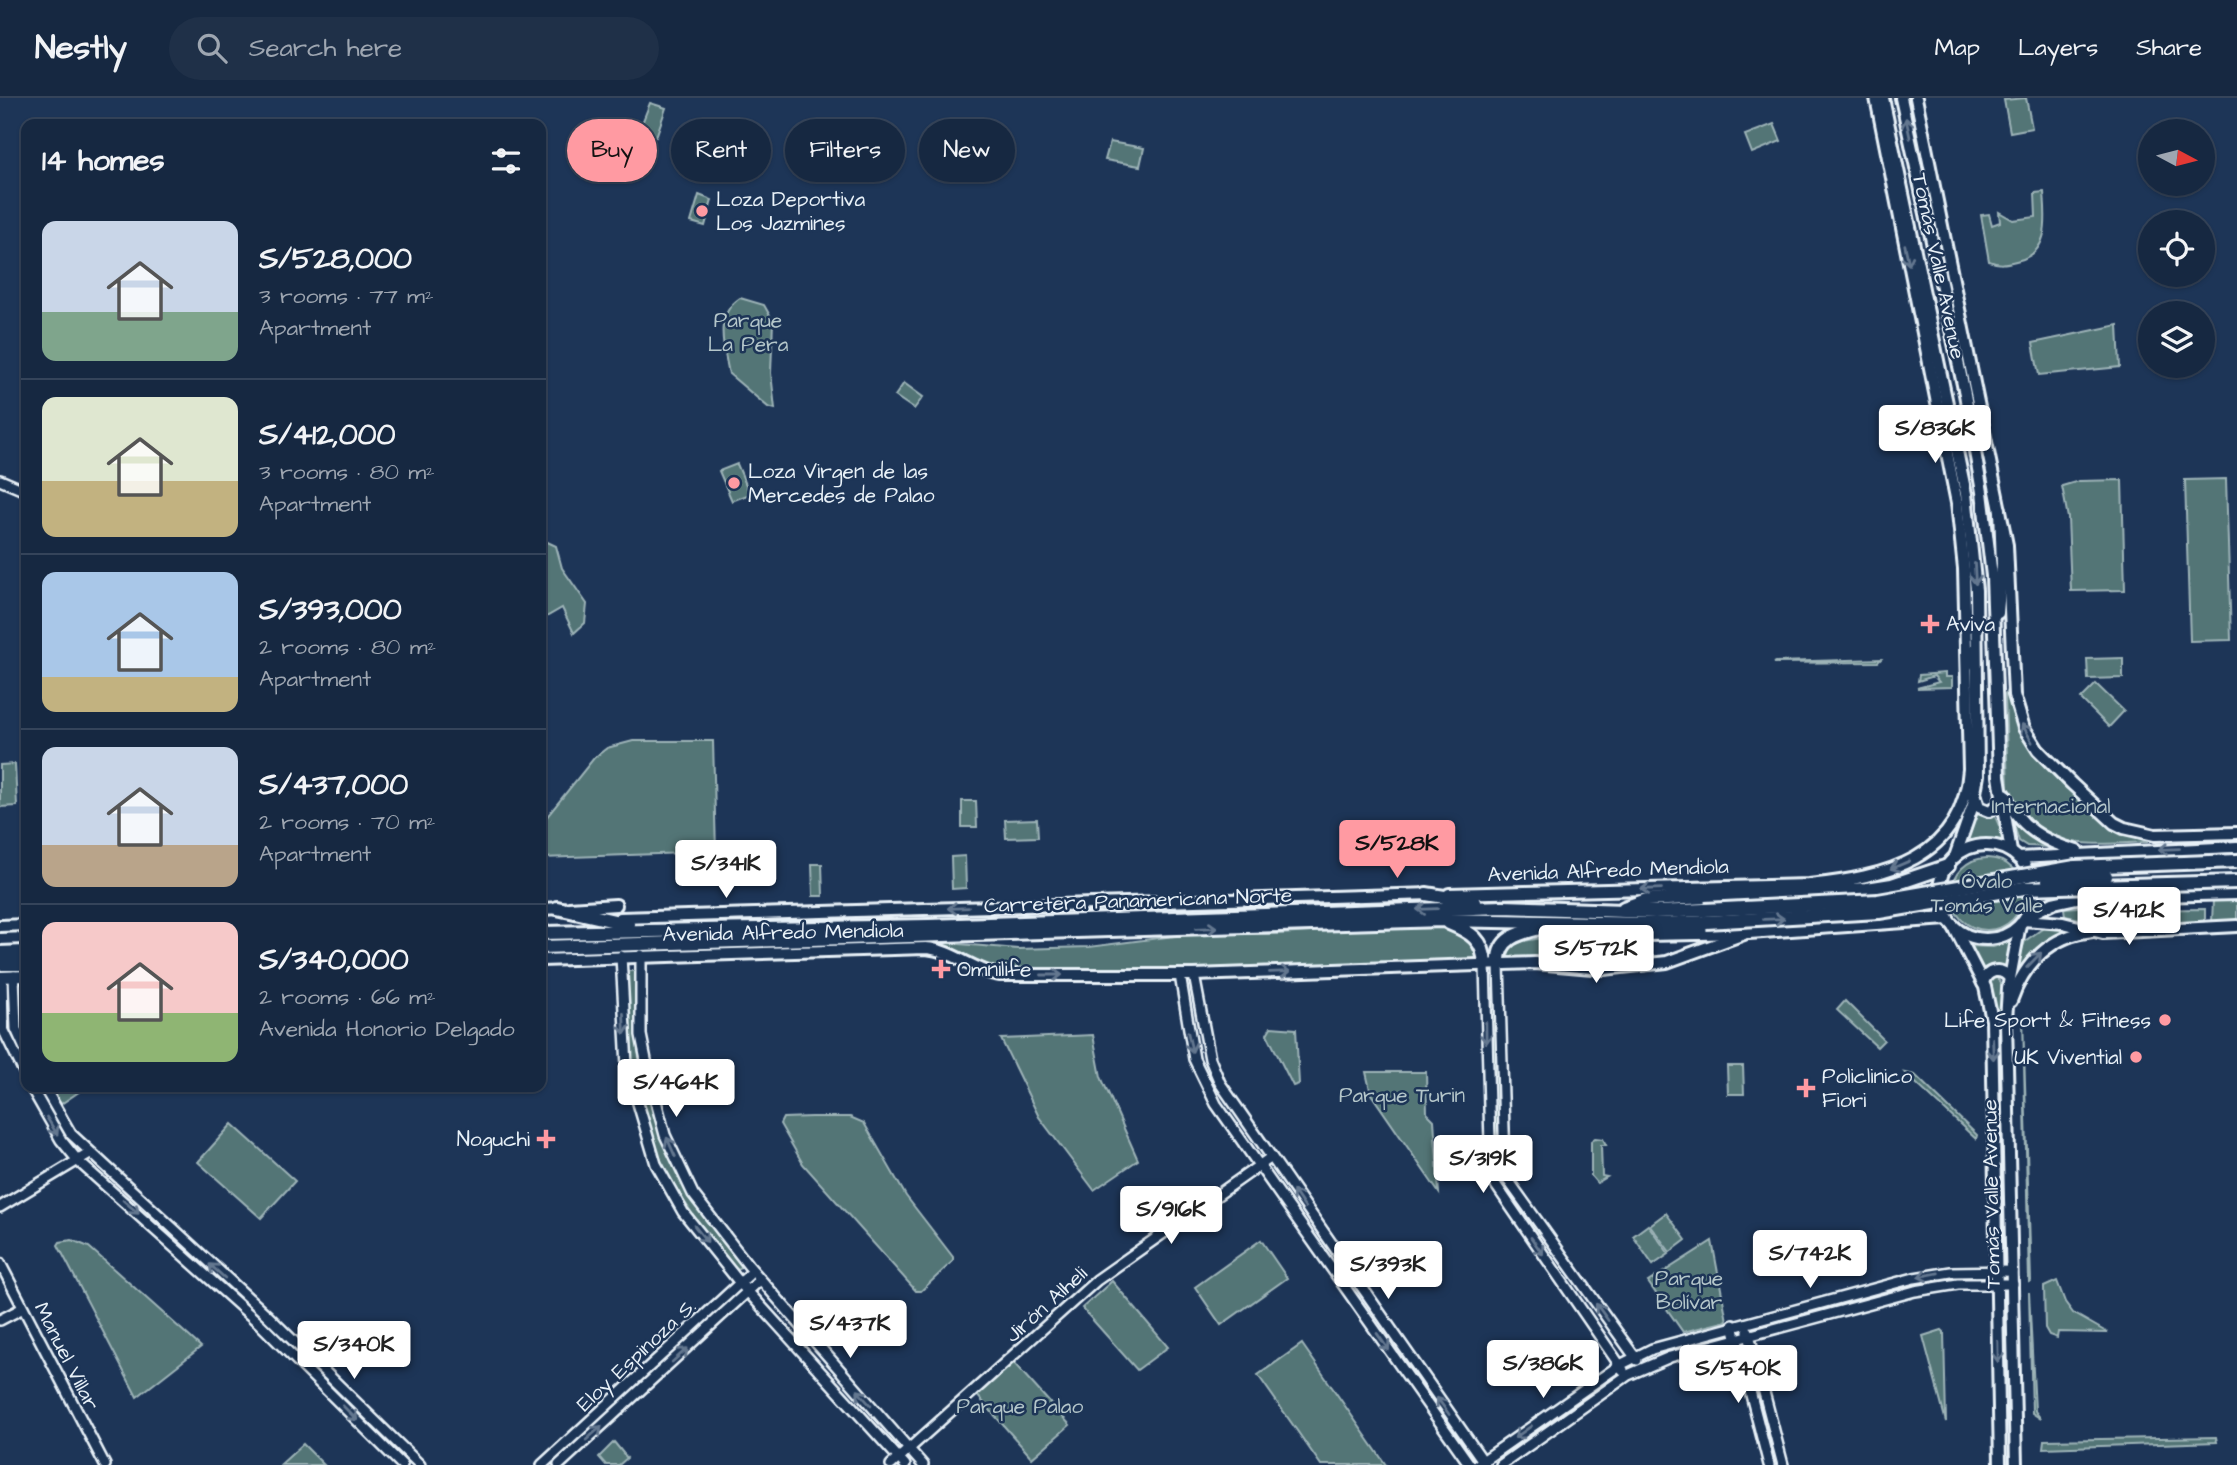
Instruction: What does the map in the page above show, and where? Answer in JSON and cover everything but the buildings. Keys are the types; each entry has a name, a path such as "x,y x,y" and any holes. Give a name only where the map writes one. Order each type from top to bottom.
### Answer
{"highway":[{"path":"1618,911 1647,900 1809,888 1867,889 1898,883 1951,861"},
{"name":"Carretera Panamericana Norte","path":"546,933 929,926 1503,906 1706,916 1878,901 2075,867 2237,861"},
{"path":"2024,888 2061,878 2237,872"},
{"name":"Carretera Panamericana Norte","path":"546,955 658,943 1443,920 1585,922 1880,912 2024,888 2237,881"},
{"path":"1898,883 1909,887 1915,896 1915,910 1908,919"},
{"path":"1426,894 1503,906"},
{"path":"559,908 609,922 680,929"},
{"path":"1585,922 1646,934 1864,926 1908,919 1950,922"},
{"path":"1443,920 1475,936 1483,947 1485,965"},
{"path":"1499,964 1499,949 1509,938 1563,922"},
{"path":"640,955 658,943"},
{"path":"0,953 21,952"},
{"path":"4,974 21,966"}],"main road":[{"path":"1876,98 1918,283 1940,278"},
{"name":"Tomás Valle Avenue","path":"1884,98 1911,223 1918,283 1954,427 1970,526 1977,643 1979,753 1976,796 1951,861"},
{"name":"Tomás Valle Avenue","path":"1902,98 1982,492 1992,576 1999,776 2001,798 2014,855"},
{"name":"Tomás Valle Avenue","path":"1916,98 2000,509 2009,568 2014,695 2024,728 2043,756 2114,822 2135,832 2155,835 2237,833"},
{"path":"1911,223 1928,219"},
{"name":"Avenida Alfredo Mendiola","path":"559,908 616,917 1426,894 1809,888 1867,877 1902,864 1939,842 1962,805 1968,782 1964,569 1958,507 1918,283"},
{"path":"1947,449 1954,427"},
{"path":"1958,507 1970,526"},
{"path":"1993,647 2001,594 2000,509"},
{"path":"1967,666 1977,643"},
{"path":"1999,776 2008,802 2027,826 2049,841 2083,853"},
{"path":"1976,796 1979,807 1989,811 1999,806 2001,798"},
{"path":"2237,847 2014,855 1984,845 1968,849 1951,861 1939,892 1950,922 1967,935 1984,939 2006,934 2023,920 2058,901 2076,898 2237,894"},
{"path":"2014,855 2032,885 2032,900 2023,920"},
{"path":"546,909 616,905"},
{"path":"2023,920 2063,923 2092,931"},
{"name":"Tomás Valle Avenue","path":"2016,1465 2006,1021 2010,978 2023,920"},
{"name":"Tomás Valle Avenue","path":"1950,922 1983,983 1992,1020 2000,1465"},
{"path":"0,926 21,925"},
{"path":"2006,1021 2021,977 2037,956 2065,937 2092,931 2237,926"},
{"path":"1180,975 1499,964 1549,964 1604,969 1642,966 1676,959 1749,932"},
{"name":"Avenida Alfredo Mendiola","path":"546,955 621,956 926,948 939,949 981,972 1000,975 1180,975"},
{"path":"1983,983 1987,975 1994,971 2003,972 2010,978"}],"street":[{"path":"0,480 21,489"},
{"path":"640,955 641,1035 665,1135 693,1194 716,1228 760,1280 923,1465"},
{"path":"621,956 627,1066 656,1164 683,1212 740,1283 902,1461"},
{"path":"1499,964 1504,1163 1508,1180 1643,1367"},
{"path":"1485,965 1491,1178 1628,1376"},
{"path":"622,968 639,970"},
{"path":"4,974 21,1040"},
{"path":"4,974 3,1029 21,1066"},
{"path":"1180,975 1187,1027 1202,1080 1470,1465"},
{"path":"1194,975 1210,1059 1220,1083 1482,1464 1620,1365 1662,1345 1938,1273 2012,1271"},
{"path":"35,1092 56,1132 79,1162 260,1324 402,1465"},
{"path":"47,1092 71,1135 268,1316 419,1465"},
{"path":"0,1207 90,1153"},
{"name":"Jirón Alheli","path":"891,1465 902,1461 909,1450 1086,1289 1270,1158"},
{"name":"Manuel Villar","path":"0,1263 104,1465"},
{"name":"Eloy Espinoza S.","path":"542,1465 753,1271"},
{"path":"559,1465 760,1280"},
{"path":"1500,1465 1643,1367 1749,1335 1935,1287 2012,1284"},
{"path":"1823,1302 1827,1315"},
{"path":"0,1320 23,1308"},
{"path":"1803,1308 1807,1320"},
{"path":"1784,1313 1788,1325"},
{"path":"1746,1322 1783,1465"},
{"path":"1733,1325 1769,1465"},
{"path":"646,1369 654,1378"}],"green space":[{"path":"2026,98 2032,128 2010,132 2004,100"},
{"path":"650,103 666,108 657,134 657,119 644,119"},
{"path":"1774,124 1781,141 1752,153 1745,135"},
{"path":"1110,142 1144,148 1140,166 1105,160"},
{"path":"2044,192 2044,234 2035,251 2009,263 1989,261 1981,215 1989,214 1992,225 2000,222 1999,212 2013,220 2036,217 2035,193"},
{"name":"Loza Deportiva Los Jazmines","path":"699,195 712,200 705,226 691,222"},
{"name":"Parque La Pera","path":"740,298 764,305 773,321 771,373 775,409 768,407 729,374 723,343 723,323 732,305"},
{"path":"2118,325 2120,367 2039,375 2033,343"},
{"path":"904,383 923,397 914,409 895,396"},
{"name":"Loza Virgen de las Mercedes de Palao","path":"737,464 750,494 732,501 719,471"},
{"path":"2226,479 2231,640 2190,641 2185,480"},
{"path":"2122,480 2125,590 2071,591 2068,518 2062,486 2079,481"},
{"path":"546,541 556,546 562,568 587,604 585,623 574,633 562,608 546,617"},
{"path":"2123,658 2123,678 2088,679 2087,659"},
{"path":"1881,659 1878,662 1774,663 1776,662"},
{"path":"1945,673 1945,677 1952,677 1952,687 1917,688 1939,682 1934,676 1918,681 1919,675"},
{"path":"2096,684 2124,711 2109,727 2081,699"},
{"name":"Internacional","path":"2009,685 2018,724 2117,830 2148,842 2106,844 2065,841 2030,825 2017,810 2008,789 2005,695"},
{"path":"633,741 713,741 716,852 546,858 546,818 594,758 607,748"},
{"path":"15,764 17,806 0,807 0,765"},
{"path":"962,801 976,801 977,827 962,827"},
{"path":"1976,812 1994,814 2007,844 1988,840 1964,844"},
{"path":"2010,812 2024,830 2050,847 2027,846 2019,841"},
{"path":"1037,819 1038,837 1006,838 1005,820"},
{"path":"965,856 966,888 952,889 951,857"},
{"name":"Óvalo Tomás Valle","path":"1987,858 2007,864 2017,874 2023,894 2017,914 2007,924 1987,930 1967,924 1957,914 1951,894 1957,874 1967,864"},
{"path":"812,864 822,864 823,896 813,896"},
{"path":"2213,900 2237,900 2237,921 2212,922"},
{"path":"2120,904 2121,927 2065,916 2064,908"},
{"path":"2205,909 2205,922 2128,925 2127,910"},
{"path":"1420,925 1451,929 1470,936 1479,954 1474,961 1202,970 992,970 936,942 1018,949 1089,947 1190,934 1280,934"},
{"path":"2045,927 2078,929 2036,951 2022,968 2017,964 2025,941"},
{"path":"1555,936 1577,956 1509,958 1504,955 1504,948 1517,942"},
{"path":"2013,941 2006,969 1985,973 1969,946 1993,947"},
{"path":"625,971 635,971 639,1057 653,1115 690,1194 742,1266 736,1271 682,1198 667,1172 643,1116 630,1057"},
{"path":"1995,975 2001,984 2007,1267 2000,1267 1988,987 1989,976"},
{"path":"1488,989 1497,989 1503,1177 1542,1234 1536,1240 1496,1181 1492,1166"},
{"path":"1845,1001 1884,1040 1877,1047 1837,1010"},
{"path":"2023,1018 2031,1281 2029,1282"},
{"path":"1271,1027 1296,1029 1299,1084 1293,1086 1267,1034"},
{"path":"1093,1035 1101,1077 1138,1160 1094,1190 1039,1117 1001,1039"},
{"path":"1727,1066 1743,1066 1744,1094 1728,1094"},
{"name":"Parque Turin","path":"1366,1072 1426,1072 1427,1113 1434,1120 1439,1193 1371,1094"},
{"path":"1905,1073 1915,1075 1977,1135 1976,1139"},
{"path":"54,1092 79,1092 61,1104"},
{"path":"850,1117 864,1123 906,1196 953,1257 953,1261 921,1291 916,1291 803,1164 780,1124 783,1118"},
{"path":"232,1124 295,1181 261,1218 198,1162"},
{"path":"1595,1138 1603,1139 1606,1145 1601,1145 1602,1176 1607,1177 1597,1183 1591,1176 1591,1141"},
{"path":"1666,1213 1686,1240 1670,1252 1650,1225"},
{"path":"1648,1225 1669,1254 1653,1265 1633,1236"},
{"path":"72,1240 89,1247 201,1347 137,1397 58,1245 60,1242"},
{"path":"1261,1240 1287,1278 1221,1325 1195,1287"},
{"name":"Parque Bolívar","path":"1712,1241 1727,1321 1683,1332 1648,1282"},
{"path":"1112,1281 1168,1347 1137,1370 1082,1308"},
{"path":"2057,1281 2065,1302 2073,1313 2108,1333 2058,1332 2057,1338 2049,1335 2045,1328 2044,1287"},
{"path":"2029,1292 2035,1411 2041,1419 2032,1413"},
{"path":"2000,1304 2007,1304 2009,1419 2002,1418"},
{"path":"1942,1330 1944,1332 1946,1422 1923,1336"},
{"path":"1302,1344 1386,1465 1321,1465 1258,1375"},
{"name":"Parque Palao","path":"1012,1361 1070,1425 1032,1458 976,1394"},
{"path":"1612,1375 1614,1379 1499,1462 1498,1459 1526,1433"},
{"path":"2216,1437 2217,1442 2043,1448 2044,1440"},
{"path":"614,1442 627,1458 619,1465 606,1465 599,1457"},
{"path":"303,1444 324,1465 280,1465"}],"place":[{"name":"Loza Deportiva Los Jazmines","path":"702,211"},
{"name":"Loza Virgen de las Mercedes de Palao","path":"734,483"},
{"name":"Aviva","path":"1930,624"},
{"name":"Omnilife","path":"941,969"},
{"name":"Life Sport & Fitness","path":"2165,1020"},
{"name":"UK Vivential","path":"2136,1057"},
{"name":"Policlinico Fiori","path":"1806,1088"},
{"name":"Noguchi","path":"546,1139"}]}
